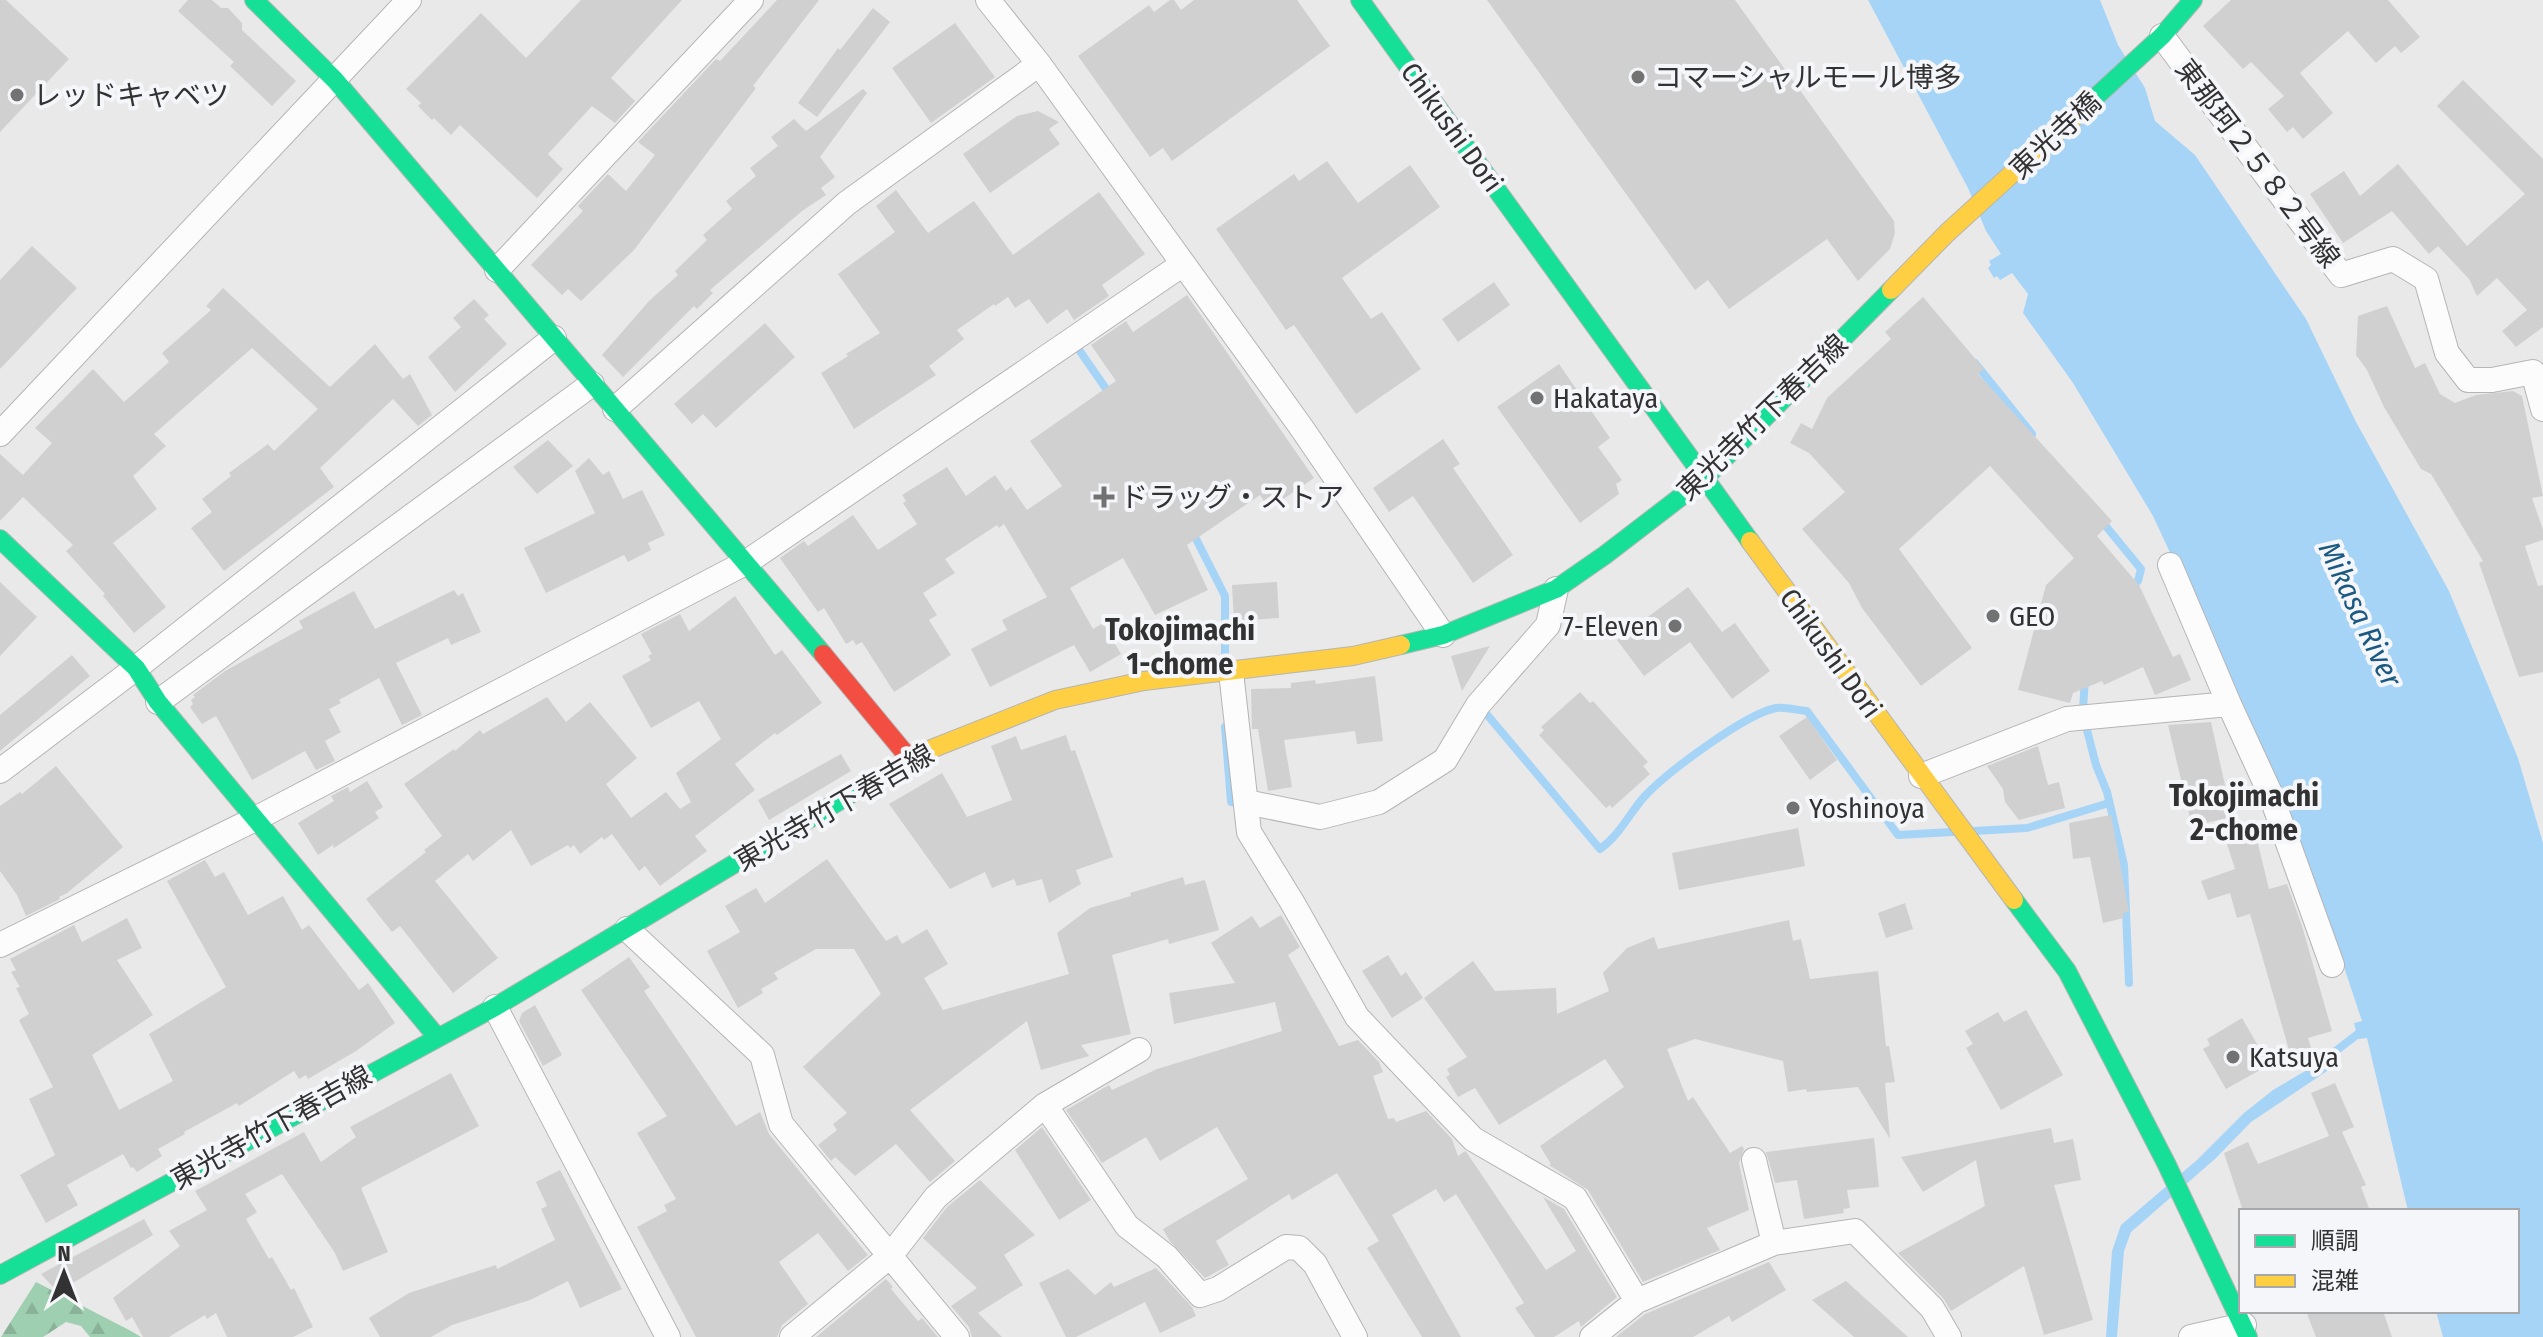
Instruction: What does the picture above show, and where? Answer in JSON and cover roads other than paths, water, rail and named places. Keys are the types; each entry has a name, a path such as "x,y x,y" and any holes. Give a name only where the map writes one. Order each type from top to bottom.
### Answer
{"street":[{"path":"254,0 335,80 747,562 909,758"},
{"path":"0,434 409,0"},
{"path":"497,270 751,0"},
{"path":"988,0 1039,64 1301,427 1443,635"},
{"name":"Chikushi Dori","path":"1360,0 1704,479 2067,971 2166,1163 2246,1331"},
{"name":"東光寺橋","path":"1947,233 2162,36 2193,0"},
{"name":"東那珂２５８２号線","path":"2162,36 2341,275 2393,259 2426,279 2447,353 2468,380 2492,380 2533,372 2543,409"},
{"path":"615,409 847,203 1039,64"},
{"name":"東光寺竹下春吉線","path":"0,1275 495,1007 909,758 1055,700 1144,681 1353,656 1443,635 1556,589 1704,479 1947,233"},
{"path":"0,945 257,818 747,562 1183,264"},
{"path":"0,771 136,668 554,338"},
{"path":"158,702 592,384"},
{"path":"0,539 136,668 158,702 437,1037"},
{"path":"2170,565 2270,793 2332,965"},
{"path":"1246,802 1320,817 1379,802 1445,760 1478,705 1548,625 1556,589"},
{"path":"1231,672 1249,832 1357,1017 1473,1139 1575,1198 1637,1301"},
{"path":"1921,776 2067,719 2229,704"},
{"path":"627,929 762,1055 781,1124 957,1337"},
{"path":"495,1007 668,1337"},
{"path":"792,1337 890,1256 936,1197 1045,1105 1139,1050"},
{"path":"1045,1105 1127,1226 1167,1257 1200,1295 1218,1289 1286,1247 1299,1248 1315,1264 1355,1337"},
{"path":"1754,1160 1774,1243"},
{"path":"1592,1337 1637,1301 1774,1243 1855,1231 1932,1308 1949,1337"},
{"path":"2191,1337 2246,1331"}],"water":[{"name":"Mikasa River","path":"1868,0 2100,0 2118,45 2145,88 2155,121 2195,155 2306,319 2355,420 2449,591 2518,758 2543,843 2543,1337 2443,1337 2437,1313 2519,1313 2519,1209 2408,1209 2367,1038 2358,1039 2354,1023 2362,1021 2329,922 2242,708 2153,516 2073,383 2023,313 2028,294 2012,273 2000,280 1997,276 1994,278 1988,268 1991,265 1989,261 2001,254 1986,231 1968,188"},
{"path":"2329,1053 2331,1059 2327,1061 2330,1069 2251,1122 2215,1159 2131,1232 2124,1251 2117,1337 2106,1337 2112,1251 2121,1225 2197,1160 2244,1113"}],"waterway":[{"path":"1075,344 1111,396"},
{"path":"1975,363 2032,434"},
{"path":"2100,519 2141,569 2138,581 2131,588"},
{"path":"1192,531 1225,596 1225,665"},
{"path":"2085,678 2083,709 2087,730 2107,792 2124,865 2129,983"},
{"path":"1479,715 1484,711 1600,849 1644,797 1687,760 1726,732 1776,708 1807,711 1898,835 1952,832"},
{"path":"1225,727 1231,802 1242,805"},
{"path":"1974,831 2027,828 2109,803"},
{"path":"2324,1060 2363,1030"}],"place":[{"name":"コマーシャルモール博多","path":"1638,77"},
{"name":"レッドキャベツ","path":"17,95"},
{"name":"Hakataya","path":"1537,398"},
{"name":"ドラッグ・ストア","path":"1104,497"},
{"name":"GEO","path":"1993,616"},
{"name":"7-Eleven","path":"1675,626"},
{"name":"Yoshinoya","path":"1793,808"},
{"name":"Katsuya","path":"2233,1057"}],"district":[{"name":"Tokojimachi 1-chome","path":"1180,647"},
{"name":"Tokojimachi 2-chome","path":"2244,813"}]}
